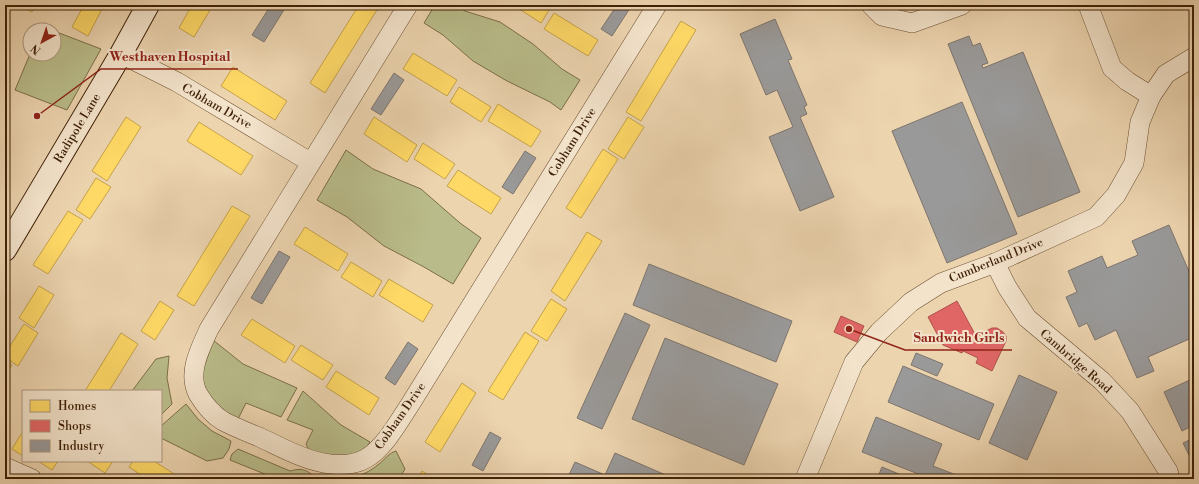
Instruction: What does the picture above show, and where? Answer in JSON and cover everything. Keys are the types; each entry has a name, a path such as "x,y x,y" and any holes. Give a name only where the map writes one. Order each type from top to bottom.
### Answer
{"main road":[{"name":"Radipole Lane","path":"5,250 121,54 148,5"}],"street":[{"name":"Cobham Drive","path":"408,5 209,328 198,351 193,374 198,394 208,408 222,420 307,458 329,464 348,464 365,460 378,450 392,431 411,403 657,5"},
{"path":"871,5 882,16 912,23 962,5"},
{"path":"1088,5 1112,68 1127,81 1151,96"},
{"name":"Cobham Drive","path":"121,54 177,82 310,162"},
{"name":"Cumberland Drive","path":"805,479 854,362 879,332 911,302 941,283 994,263 1096,217 1116,195 1134,163 1140,122 1151,96 1166,74 1194,57"},
{"name":"Cambridge Road","path":"994,263 1007,287 1027,318 1102,381 1130,411 1168,471 1170,479"},
{"path":"5,467 32,479"}],"green space":[{"path":"435,5 456,5 465,11 500,22 533,44 562,69 580,80 561,110 550,102 507,81 473,61 443,35 424,23"},
{"path":"62,34 101,49 67,110 15,90 27,62 62,62"},
{"path":"346,150 373,169 421,189 460,223 481,238 453,284 384,246 347,217 317,200"},
{"path":"213,340 243,364 297,388 281,417 246,403 237,421 208,398 201,376"},
{"path":"169,356 167,378 172,404 162,414 162,390 133,390 156,359"},
{"path":"303,391 341,425 370,442 365,449 358,453 337,458 309,450 306,444 313,430 287,420"},
{"path":"186,404 198,419 212,431 231,441 229,449 223,458 207,461 162,438 162,425"},
{"path":"238,449 290,471 300,469 308,472 314,476 313,479 277,479 230,460 232,454"},
{"path":"396,451 405,469 399,479 320,479 322,476 345,478 358,476 372,469"}],"building: Homes":[{"path":"18,5 35,5 32,12"},
{"path":"84,5 94,5 102,9 88,36 72,27"},
{"path":"192,5 213,5 194,37 179,28"},
{"path":"359,5 380,5 325,93 310,83"},
{"path":"513,5 548,5 551,7 541,23"},
{"path":"554,13 598,40 588,56 544,29"},
{"path":"681,21 696,30 641,121 626,112"},
{"path":"413,53 457,80 447,96 403,69"},
{"path":"233,67 287,101 275,120 221,86"},
{"path":"459,87 491,107 481,122 450,102"},
{"path":"498,104 541,131 531,147 488,121"},
{"path":"126,117 141,127 107,181 92,171"},
{"path":"374,117 417,145 407,162 364,134"},
{"path":"628,117 644,127 624,159 608,149"},
{"path":"199,122 253,156 241,175 187,141"},
{"path":"423,143 455,164 445,179 414,159"},
{"path":"603,149 618,159 581,218 566,208"},
{"path":"458,170 501,198 491,214 447,186"},
{"path":"96,178 111,187 90,219 76,210"},
{"path":"232,206 250,216 194,306 177,296"},
{"path":"68,211 83,220 48,274 33,265"},
{"path":"305,227 348,254 338,271 294,244"},
{"path":"587,232 602,241 565,301 551,291"},
{"path":"351,262 382,281 373,297 341,277"},
{"path":"389,279 433,305 423,322 379,295"},
{"path":"39,286 54,295 34,328 19,318"},
{"path":"551,299 567,309 547,341 531,331"},
{"path":"160,301 174,310 155,340 141,331"},
{"path":"252,319 295,346 285,363 241,335"},
{"path":"24,324 38,333 18,366 5,357 5,354"},
{"path":"525,332 539,341 503,400 488,391"},
{"path":"121,333 138,344 110,390 86,390"},
{"path":"301,345 333,365 323,380 291,360"},
{"path":"5,361 12,365 5,376"},
{"path":"336,371 379,398 369,415 326,387"},
{"path":"462,383 476,393 440,452 425,442"},
{"path":"22,433 22,455 12,449"},
{"path":"40,462 57,462 52,470"},
{"path":"88,462 112,462 105,473"},
{"path":"132,462 156,462 182,479 147,479 129,467"},
{"path":"422,471 434,479 418,479"}],"building: Shops":[{"path":"957,301 976,336 992,328 997,328 1006,336 1006,341 992,371 976,363 978,358 963,351 962,353 943,345 928,317"},
{"path":"841,316 864,326 857,342 834,332"}],"building: Industry":[{"path":"271,5 287,5 264,42 252,35"},
{"path":"617,5 632,5 612,36 601,29"},
{"path":"775,19 792,59 788,60 807,105 804,107 807,114 800,117 834,197 800,211 769,137 793,127 777,90 766,95 740,34"},
{"path":"969,36 973,46 980,43 988,63 982,65 983,68 1023,52 1080,192 1018,217 948,44"},
{"path":"394,73 404,80 381,115 371,109"},
{"path":"962,102 1017,234 947,263 892,131"},
{"path":"525,151 536,158 513,194 502,187"},
{"path":"1169,225 1194,283 1194,337 1148,357 1154,371 1137,378 1116,330 1095,340 1087,323 1079,327 1066,297 1077,292 1068,271 1102,256 1107,268 1138,255 1132,241"},
{"path":"279,251 290,257 262,304 251,298"},
{"path":"649,264 792,321 776,362 633,305"},
{"path":"625,313 650,325 602,429 577,418"},
{"path":"665,338 778,384 744,465 632,419"},
{"path":"408,342 418,349 395,385 385,378"},
{"path":"916,353 943,364 937,376 911,365"},
{"path":"903,366 994,404 979,440 888,402"},
{"path":"1019,375 1057,392 1027,460 989,443"},
{"path":"1194,378 1194,425 1182,431 1164,392"},
{"path":"876,417 942,444 933,466 964,479 925,479 926,477 862,452"},
{"path":"490,432 501,438 483,471 472,465"},
{"path":"1194,438 1194,465 1183,443"},
{"path":"615,453 675,479 567,479 575,462 605,475"},
{"path":"882,467 906,477 905,479 877,479"},
{"path":"857,475 866,479 855,479"}],"place":[{"name":"Westhaven Hospital","path":"37,116"},
{"name":"Sandwich Girls","path":"849,329"}]}
